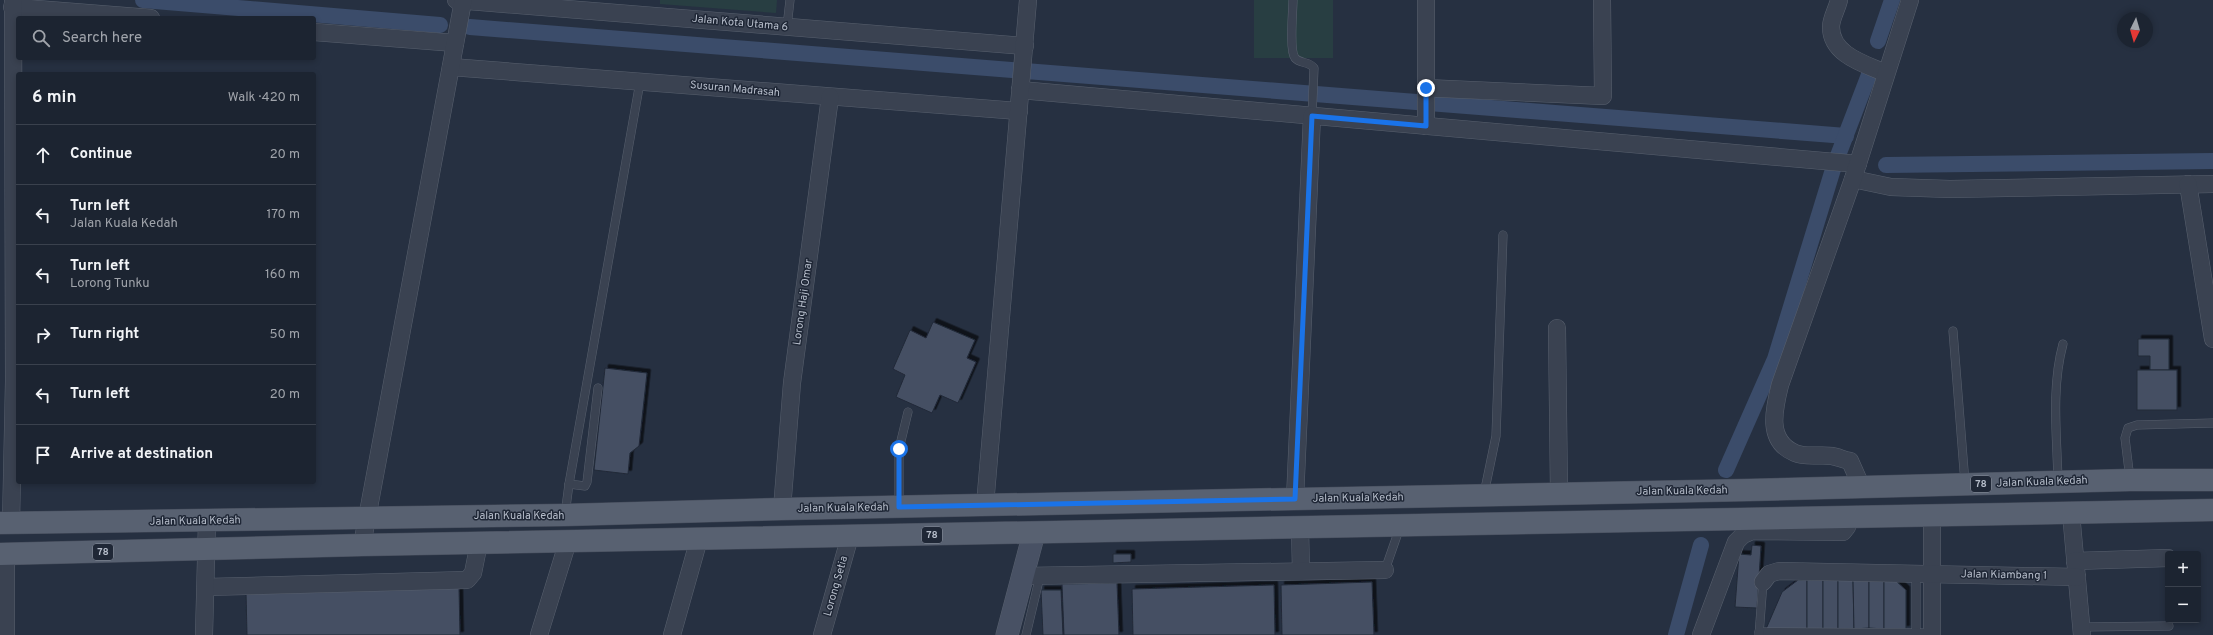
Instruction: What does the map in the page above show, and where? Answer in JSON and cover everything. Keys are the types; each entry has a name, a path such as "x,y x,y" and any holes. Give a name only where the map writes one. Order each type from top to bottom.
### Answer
{"main road":[{"name":"Jalan Kuala Kedah","path":"5,523 565,516 782,509 1862,488 2130,480 2207,482"},
{"name":"78","path":"3,554 362,545 1752,520 2213,510"}],"street":[{"name":"Jalan Kota Utama 6","path":"460,0 646,8 787,27 1024,52"},
{"path":"362,545 451,67 460,0"},
{"path":"985,506 1028,0"},
{"path":"1426,0 1426,105"},
{"path":"1021,83 1312,108 1426,105 1603,96 1602,0"},
{"path":"1839,0 1831,27 1834,41 1842,51 1885,73"},
{"path":"1862,488 1850,461 1832,456 1796,453 1784,446 1776,435 1773,416 1780,385 1910,0"},
{"path":"5,523 14,381 12,3 133,16"},
{"path":"316,32 454,43"},
{"name":"Susuran Madrasah","path":"451,67 1019,111"},
{"name":"Lorong Haji Omar","path":"782,509 792,383 830,97"},
{"path":"1426,105 1831,162 1852,175 1891,187 1950,189 2213,184"},
{"path":"1295,499 1312,108"},
{"path":"2188,184 2213,339"},
{"path":"1557,328 1558,493"},
{"path":"2070,513 2082,631"},
{"path":"1927,634 1923,574 1932,515"},
{"path":"1700,635 1736,542 1743,534 1752,531 1843,532 1847,528 1847,518"},
{"path":"204,635 208,521"},
{"path":"1300,528 1301,571"},
{"path":"1007,635 1032,576 1034,533"},
{"name":"Lorong Setia","path":"822,635 850,536"},
{"path":"672,635 699,539"},
{"path":"539,635 568,541"},
{"path":"206,587 467,580 473,573 479,543"},
{"path":"3,554 6,635"},
{"name":"Jalan Kiambang 1","path":"1763,582 1769,574 1779,570 1923,574 2076,569 2165,558"},
{"path":"1032,576 1386,570"}],"lane":[{"path":"787,27 790,0"},
{"path":"1293,0 1293,52 1298,60 1312,64 1315,73 1312,108"},
{"path":"565,516 569,484 640,82"},
{"path":"1484,495 1496,436 1503,235"},
{"path":"1953,331 1965,485"},
{"path":"2058,482 2056,384 2058,362 2063,344"},
{"path":"569,484 582,487 585,486 587,482 598,388"},
{"path":"899,507 899,449 908,412"},
{"path":"2130,480 2125,438 2128,428 2137,425 2213,423"},
{"path":"1386,570 1400,526"},
{"path":"1026,635 1032,576"},
{"path":"1763,582 1759,634 1927,634"},
{"path":"2082,631 2170,626"}],"green space":[{"path":"660,0 777,0 776,13 660,4"},
{"path":"1254,0 1333,0 1333,58 1254,58"}],"building":[{"path":"933,322 975,340 967,358 976,362 958,403 940,395 932,413 896,397 905,375 893,369 910,330 926,338"},
{"path":"2138,339 2169,339 2169,370 2150,370 2150,356 2138,356"},
{"path":"605,368 647,373 639,446 630,453 628,474 594,470"},
{"path":"2137,370 2177,370 2177,410 2137,410"},
{"path":"1752,545 1761,546 1757,608 1735,607 1739,554 1751,555"},
{"path":"1113,554 1131,554 1131,562 1113,563"},
{"path":"1798,580 1807,580 1807,629 1766,629 1782,592"},
{"path":"1807,580 1823,580 1823,629 1807,629"},
{"path":"1823,580 1838,580 1838,629 1823,629"},
{"path":"1838,580 1853,580 1854,629 1838,629"},
{"path":"1853,580 1869,580 1869,628 1854,629"},
{"path":"1869,580 1884,580 1884,629 1869,628"},
{"path":"1884,580 1895,580 1906,590 1906,629 1884,629"},
{"path":"1372,582 1374,635 1282,635 1281,585"},
{"path":"1117,583 1119,635 1064,635 1062,584"},
{"path":"1274,585 1275,635 1133,635 1132,589"},
{"path":"459,588 460,635 247,635 246,592"},
{"path":"1041,590 1061,590 1063,635 1043,635"}],"waterway":[{"path":"143,0 440,25"},
{"path":"1878,41 1892,0"},
{"path":"470,27 1846,136"},
{"path":"1726,470 1775,359 1834,166 1870,72"},
{"path":"1886,165 2213,161"},
{"path":"1676,635 1701,545"}],"route":[{"path":"899,449 899,507 1295,499 1312,116 1426,126 1426,88"}]}
